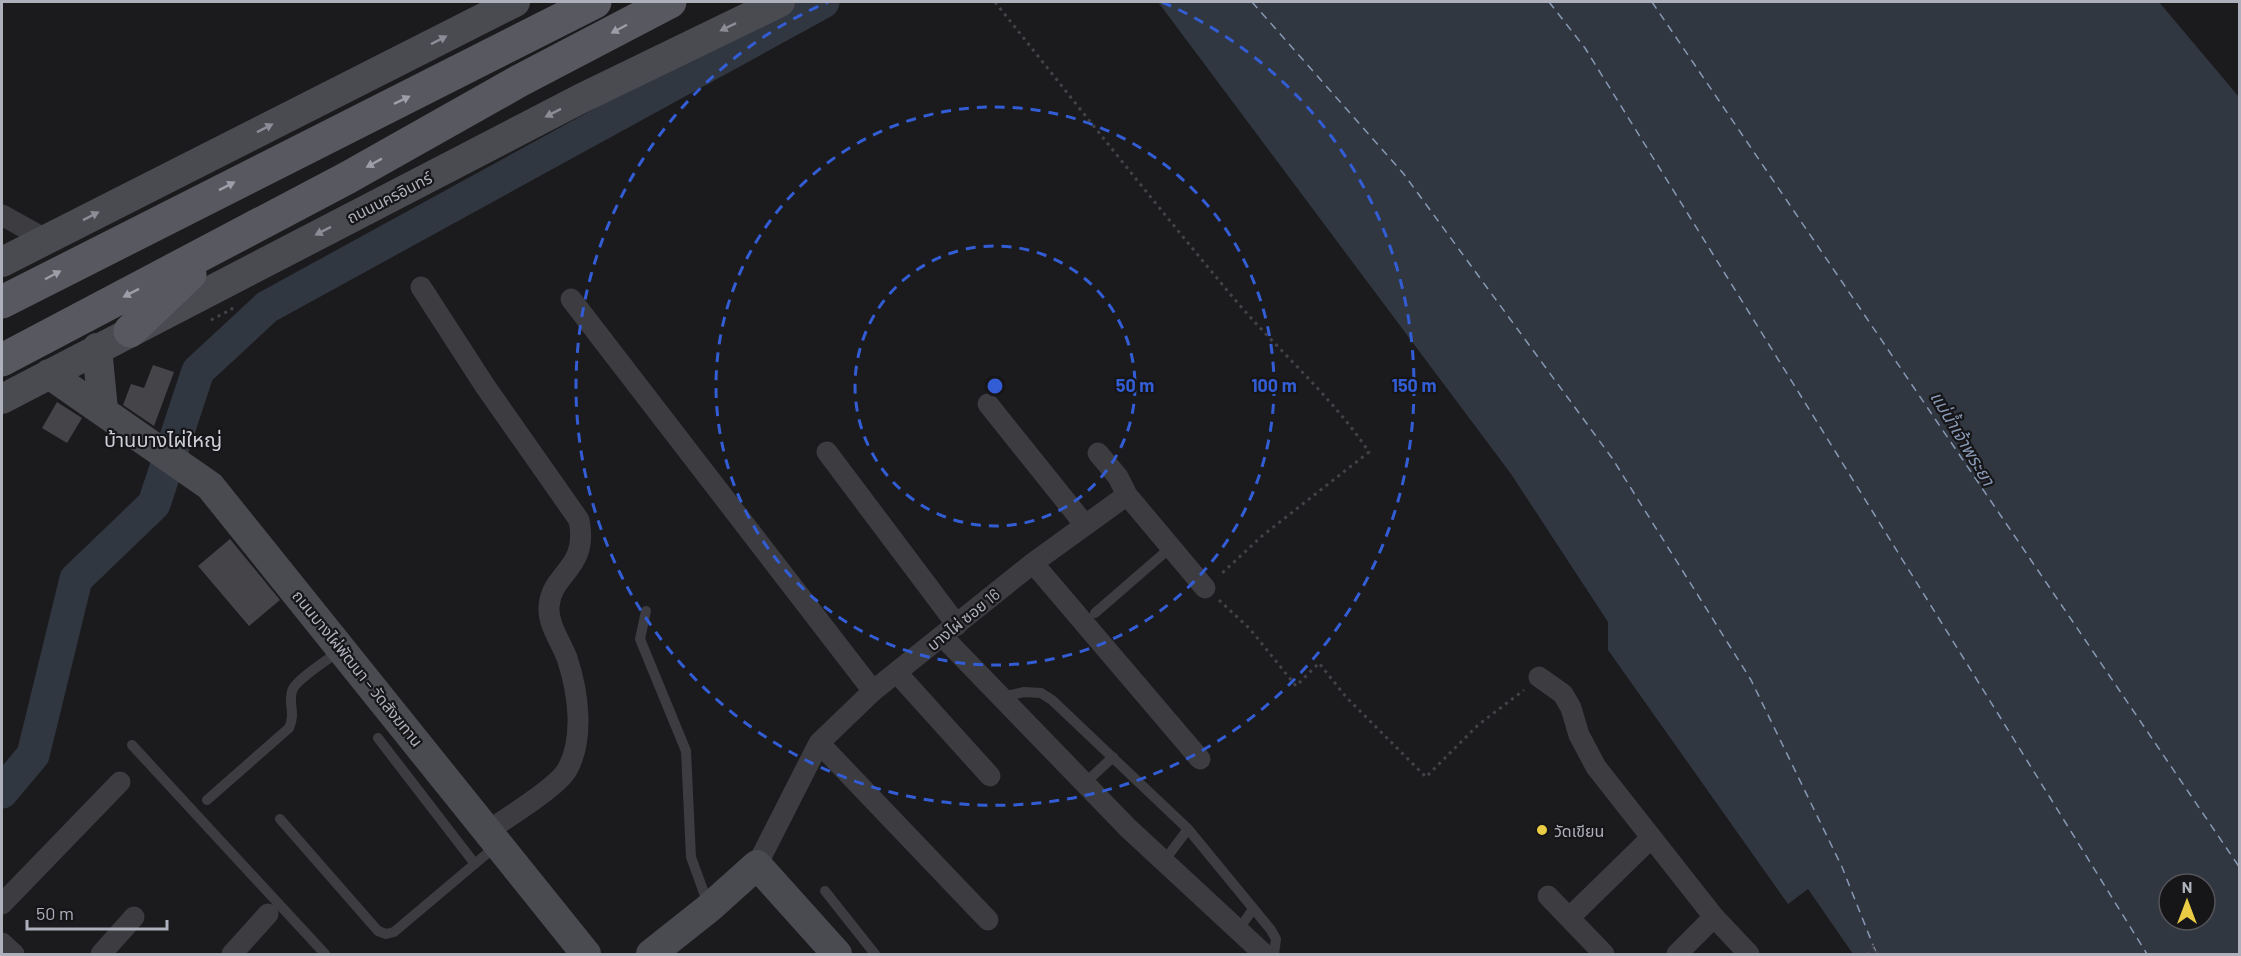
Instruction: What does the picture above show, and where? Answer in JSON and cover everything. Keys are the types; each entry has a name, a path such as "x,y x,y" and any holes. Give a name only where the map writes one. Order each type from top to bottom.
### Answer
{"main road":[{"path":"2,262 515,2"},
{"path":"2,302 595,2"},
{"path":"2,360 220,246 670,2"},
{"name":"ถนนนครอินทร์","path":"2,399 580,99 780,2"},
{"path":"130,331 220,246"},
{"path":"97,348 103,410"},
{"name":"ถนนบางไผ่พัฒนา – วัดสังฆทาน","path":"49,374 210,486 586,954"},
{"path":"651,954 709,908 756,865 837,954"}],"street":[{"path":"2,215 45,239"},
{"path":"421,287 485,386 579,520 583,538 578,557 554,591 549,605 550,619 567,659 578,702 574,749 567,771 494,838"},
{"path":"571,299 873,691"},
{"path":"988,404 1085,525"},
{"path":"827,452 950,631 1001,697 1164,861 1264,954"},
{"path":"1098,453 1118,477 1127,495 1205,588"},
{"name":"บางไผ่ ซอย 16","path":"756,865 819,743 873,691 1033,563 1127,495"},
{"path":"1033,563 1200,759"},
{"path":"897,673 990,776"},
{"path":"1534,681 1563,694 1571,708 1579,735 1596,767 1714,917 1749,954"},
{"path":"819,743 988,920"},
{"path":"2,904 120,782"},
{"path":"1569,918 1651,838"},
{"path":"1548,896 1604,954"},
{"path":"232,954 268,914"},
{"path":"101,954 134,917"},
{"path":"1682,953 1714,917"},
{"path":"2,943 14,954"}],"lane":[{"path":"1095,614 1170,548"},
{"path":"646,611 640,639 686,751 691,857 709,908"},
{"path":"207,800 289,728 294,716 291,699 295,685 342,648"},
{"path":"1001,697 1024,692 1041,693 1052,700 1113,757 1188,829 1276,939 1274,954"},
{"path":"378,738 475,864"},
{"path":"132,745 325,954"},
{"path":"1085,783 1113,757"},
{"path":"280,819 378,931 386,934 394,932 475,864 494,838"},
{"path":"1164,861 1188,829"},
{"path":"825,891 875,954"},
{"path":"1239,929 1253,909"}],"path":[{"path":"995,2 1184,240 1232,297 1351,426 1369,452 1262,536 1205,588 1250,629 1296,686 1318,663 1346,697 1426,777 1478,725 1534,681"},
{"path":"1868,954 1876,952 1872,945"}],"water":[{"name":"แม่น้ำเจ้าพระยา","path":"1158,2 2159,2 2239,97 2239,954 1853,954 1808,889 1788,904 1608,650 1608,622 1511,474"}],"building":[{"path":"153,365 174,372 154,426 123,405 131,384 144,388"},
{"path":"57,402 82,418 67,443 42,428"},
{"path":"230,539 280,600 249,626 198,566"}],"waterway":[{"path":"2,792 33,755 76,579 154,504 198,371 267,307 823,2"}],"ferry route":[{"path":"1252,2 1403,173 1612,458 1751,680 1842,867 1875,950 1879,954"},
{"path":"1549,2 1585,48 2147,954"},
{"path":"1652,2 2240,868"}],"place":[{"name":"วัดเขียน","path":"1542,830"}],"district":[{"name":"บ้านบางไผ่ใหญ่","path":"163,439"}]}
